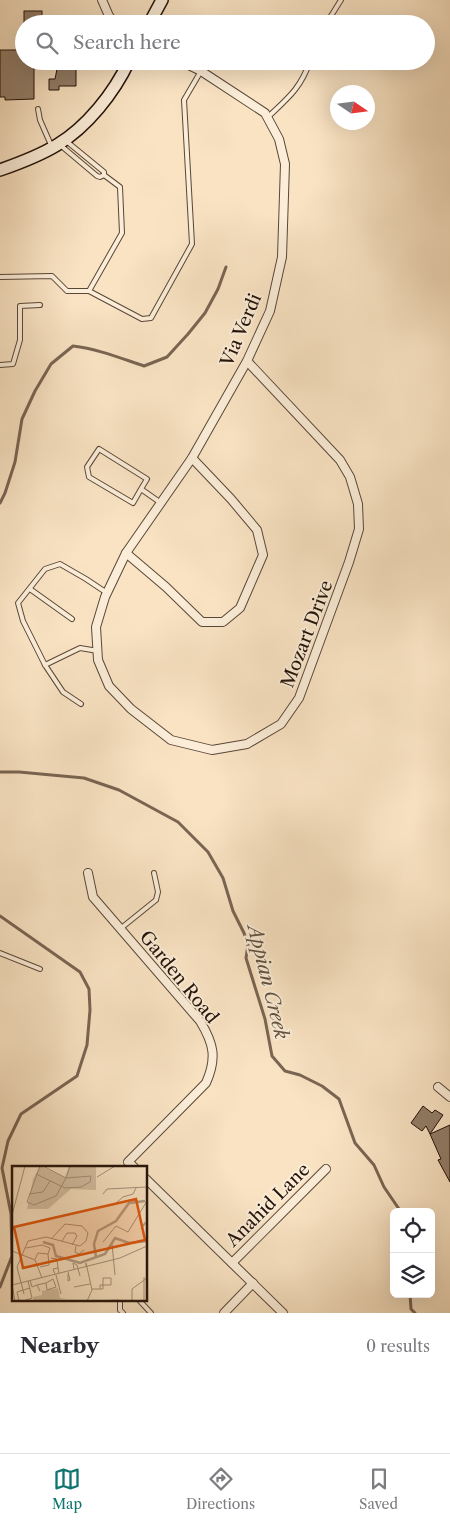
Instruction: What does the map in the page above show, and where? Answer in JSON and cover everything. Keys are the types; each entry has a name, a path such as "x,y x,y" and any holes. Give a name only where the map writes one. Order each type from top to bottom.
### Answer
{"main road":[{"path":"154,15 162,0"},
{"path":"0,170 27,160 58,144 86,121 105,100 124,70"}],"street":[{"path":"102,0 109,15"},
{"name":"Via Verdi","path":"106,595 126,553 192,458 247,362 270,311 282,257 284,164 279,139 265,113 201,71"},
{"name":"Mozart Drive","path":"106,595 96,627 98,660 109,686 131,709 171,740 212,750 246,744 281,724 299,698 352,554 359,529 358,504 350,477 340,460 247,362"},
{"path":"126,553 202,622 224,622 240,608 263,555 257,530 192,458"},
{"name":"Garden Road","path":"88,872 93,897 200,1021 212,1044 212,1071 206,1083 128,1162 133,1166"},
{"path":"438,1087 450,1097"},
{"name":"Anahid Lane","path":"232,1263 326,1169"},
{"path":"148,1181 283,1313"},
{"path":"224,1313 253,1283"}],"lane":[{"path":"331,15 340,0"},
{"path":"268,117 297,89 307,70"},
{"path":"0,277 52,276 67,291 89,291 142,319 151,318 192,244 184,100 201,71"},
{"path":"38,109 40,120 58,144 97,176 100,178 104,175"},
{"path":"58,144 85,158 120,187 122,233 89,291"},
{"path":"0,365 13,364 20,340 20,306 40,305"},
{"path":"99,449 147,479 141,489 133,503 90,477 87,467 99,449"},
{"path":"141,489 161,503"},
{"path":"81,704 63,692 45,665 22,621 18,603 45,569 60,564 86,579 106,595"},
{"path":"30,589 72,619"},
{"path":"45,665 80,648 98,651"},
{"path":"120,929 156,900 158,895 154,874"},
{"path":"0,953 40,969"},
{"path":"120,1300 120,1310 123,1313"},
{"path":"139,1300 152,1313"}],"building":[{"path":"24,11 42,11 42,15 24,15"},
{"path":"0,50 15,50 15,70 34,70 34,99 5,100 5,97 0,97"},
{"path":"57,70 76,70 76,86 59,86 59,90 49,90 49,79 55,79"},
{"path":"423,1106 432,1113 435,1110 443,1115 430,1134 426,1126 422,1131 411,1123"},
{"path":"450,1125 450,1182 438,1160 441,1159 430,1134"}],"waterway":[{"path":"0,503 15,462 22,419 35,391 51,364 73,346 100,352 144,366 167,357 205,313 218,289 226,267"},
{"name":"Appian Creek","path":"0,772 84,778 119,790 178,822 208,852 223,878 233,911 248,945 246,958 265,1019 272,1056 285,1071 300,1075 322,1086 339,1099 355,1143 374,1165 384,1187 398,1208"},
{"path":"0,916 80,972 89,989 90,1010 87,1045 77,1076 21,1114 8,1141 2,1168 11,1214 12,1256 0,1287"},
{"name":"Appian Creek","path":"410,1298 411,1309 415,1313"}]}
